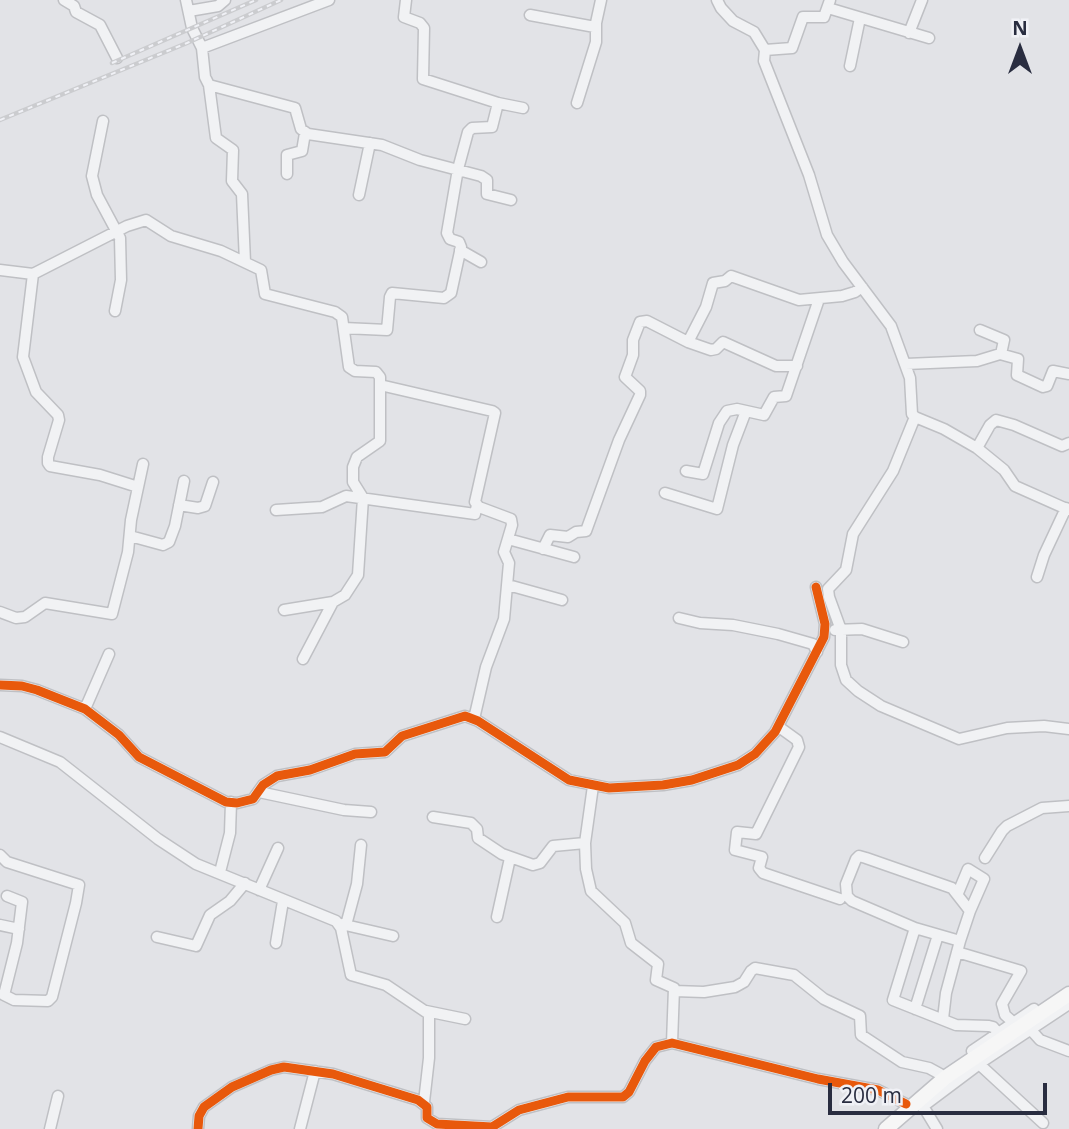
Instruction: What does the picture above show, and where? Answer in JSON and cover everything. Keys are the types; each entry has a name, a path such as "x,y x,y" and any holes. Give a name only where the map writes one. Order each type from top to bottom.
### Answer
{"main road":[{"path":"886,1129 946,1077 1069,994"}],"street":[{"path":"64,0 74,6 76,12 100,25 117,58"},
{"path":"225,0 218,6 188,5 192,28 202,48 216,138 233,150 232,181 242,194 245,262"},
{"path":"202,48 329,0"},
{"path":"406,0 404,17 420,23 424,28 423,79 498,103 523,108"},
{"path":"577,103 596,42 597,9 601,0"},
{"path":"718,0 721,8 733,21 754,33 765,50 764,61 809,175 827,235 843,262 891,326 906,364 911,385 912,414 977,449 1004,470 1015,486 1068,509 1044,555 1037,576"},
{"path":"909,33 922,0"},
{"path":"765,50 792,48 803,17 824,17 829,4 860,18 929,38"},
{"path":"530,15 595,27"},
{"path":"850,65 860,18"},
{"path":"209,85 295,108 301,129 305,133 382,145 420,160 485,178 487,194 511,200"},
{"path":"344,328 387,330 390,297 393,293 447,296 451,293 461,244 450,239 447,233 457,169 468,132 472,128 492,127 498,103"},
{"path":"103,121 92,176 97,195 118,231 122,264 115,311"},
{"path":"287,174 287,155 302,151 305,133"},
{"path":"359,195 370,143"},
{"path":"0,270 33,274 118,231 146,220 171,236 221,251 261,270 265,294 335,312 342,317 349,367 376,372 380,377 380,441 357,457 353,467 353,482 363,498 358,575 345,595 333,602 284,610"},
{"path":"460,250 481,262"},
{"path":"33,274 23,356 36,392 58,415 48,463 50,466 100,475 138,487"},
{"path":"688,342 706,307 715,281 725,281 733,276 789,298 819,299 849,294 862,287"},
{"path":"685,471 703,474 723,414 731,409 766,414 774,397 786,396 819,299"},
{"path":"543,549 550,534 568,537 576,532 586,531 619,440 640,395 640,391 625,377 640,322 647,321 688,342 714,350 720,342 725,342 776,366 797,366"},
{"path":"980,330 1004,340 1001,354"},
{"path":"906,364 977,361 1001,354 1018,359 1017,374 1043,387 1047,386 1053,371 1069,374"},
{"path":"276,510 322,507 346,496 475,514 475,499 494,412 380,385"},
{"path":"665,494 717,509 733,445 746,411"},
{"path":"915,417 892,471 853,534 846,570 828,589 841,630 841,665 846,680 869,699 904,717 959,739 1017,727 1069,729"},
{"path":"977,449 989,425 996,421 1014,425 1062,446 1069,443"},
{"path":"0,612 16,618 26,617 45,603 112,614 122,581 143,464"},
{"path":"130,536 166,544 172,535 184,481"},
{"path":"179,505 198,508 205,506 213,482"},
{"path":"474,719 485,667 502,627 509,564 504,552 512,526 511,519 477,505"},
{"path":"508,539 573,557"},
{"path":"508,585 562,600"},
{"path":"0,685 37,690 85,709 119,735 126,746 139,757 220,800 231,802 247,802 253,799 270,779 276,776 310,770 355,754 385,752 409,733 461,716 474,719 569,780 593,786 663,785 738,765 755,754 779,727 817,652 825,630 816,587"},
{"path":"303,659 333,602"},
{"path":"679,618 778,634 813,644 817,652"},
{"path":"825,630 870,630 903,642"},
{"path":"85,709 109,654"},
{"path":"779,727 797,740 799,747 756,834 737,832 735,850 762,857 759,868 763,873 840,899"},
{"path":"0,737 60,762 158,839 196,864 342,924 394,936"},
{"path":"593,786 585,843 586,869 591,891 625,923 631,943 658,964 656,981 674,988 672,1043"},
{"path":"259,792 344,810 371,812"},
{"path":"220,872 227,849 231,802"},
{"path":"985,858 1007,826 1042,808 1069,806"},
{"path":"433,817 471,823 475,826 478,838 510,858 537,865 553,846 585,843"},
{"path":"361,845 356,884 342,924 351,975 386,985 426,1011 466,1019"},
{"path":"259,890 278,848"},
{"path":"0,855 7,862 77,883 79,888 50,1000 6,998 4,991 19,929 22,902 7,896"},
{"path":"970,911 952,888 859,856 846,884 847,896 852,901 1021,971 1002,1004 1009,1019"},
{"path":"497,917 510,858"},
{"path":"943,1019 946,993 959,947 984,879 968,869 958,893"},
{"path":"158,937 196,946 210,915 230,901 245,883"},
{"path":"276,943 283,901"},
{"path":"0,925 19,929"},
{"path":"915,928 892,996 896,1003 956,1025 989,1026 996,1031"},
{"path":"915,1009 938,935"},
{"path":"0,961 12,962"},
{"path":"674,991 705,992 735,988 744,982 755,968 794,975 824,999 860,1016 861,1035 902,1062 929,1068 940,1074"},
{"path":"877,1129 1009,1019 1069,987"},
{"path":"897,1129 979,1064 1069,1004"},
{"path":"426,1011 430,1017 430,1030 424,1102 427,1118 431,1122 492,1127 519,1110 568,1097 623,1097 629,1092 656,1046 672,1043 818,1079 878,1090 906,1104"},
{"path":"1031,1030 1044,1042 1069,1051"},
{"path":"979,1064 1042,1123"},
{"path":"198,1129 199,1116 204,1107 232,1087 284,1067 333,1074 424,1102"},
{"path":"300,1129 315,1071"},
{"path":"50,1129 58,1096"},
{"path":"923,1106 937,1129"}],"railway":[{"path":"112,63 256,0"},
{"path":"0,120 187,43 281,0"}],"cycle path":[{"path":"0,685 37,690 85,709 119,735 139,757 226,802 237,803 253,799 263,785 277,776 310,770 355,754 385,752 402,736 465,716 478,721 569,780 609,788 663,785 692,780 738,765 755,754 775,732 824,637 825,624 816,587"},
{"path":"198,1129 199,1116 204,1107 232,1087 284,1067 333,1074 418,1100 427,1107 427,1118 437,1124 492,1127 519,1110 568,1097 623,1097 629,1092 645,1061 656,1047 672,1043 818,1079 878,1090 906,1104"}]}
